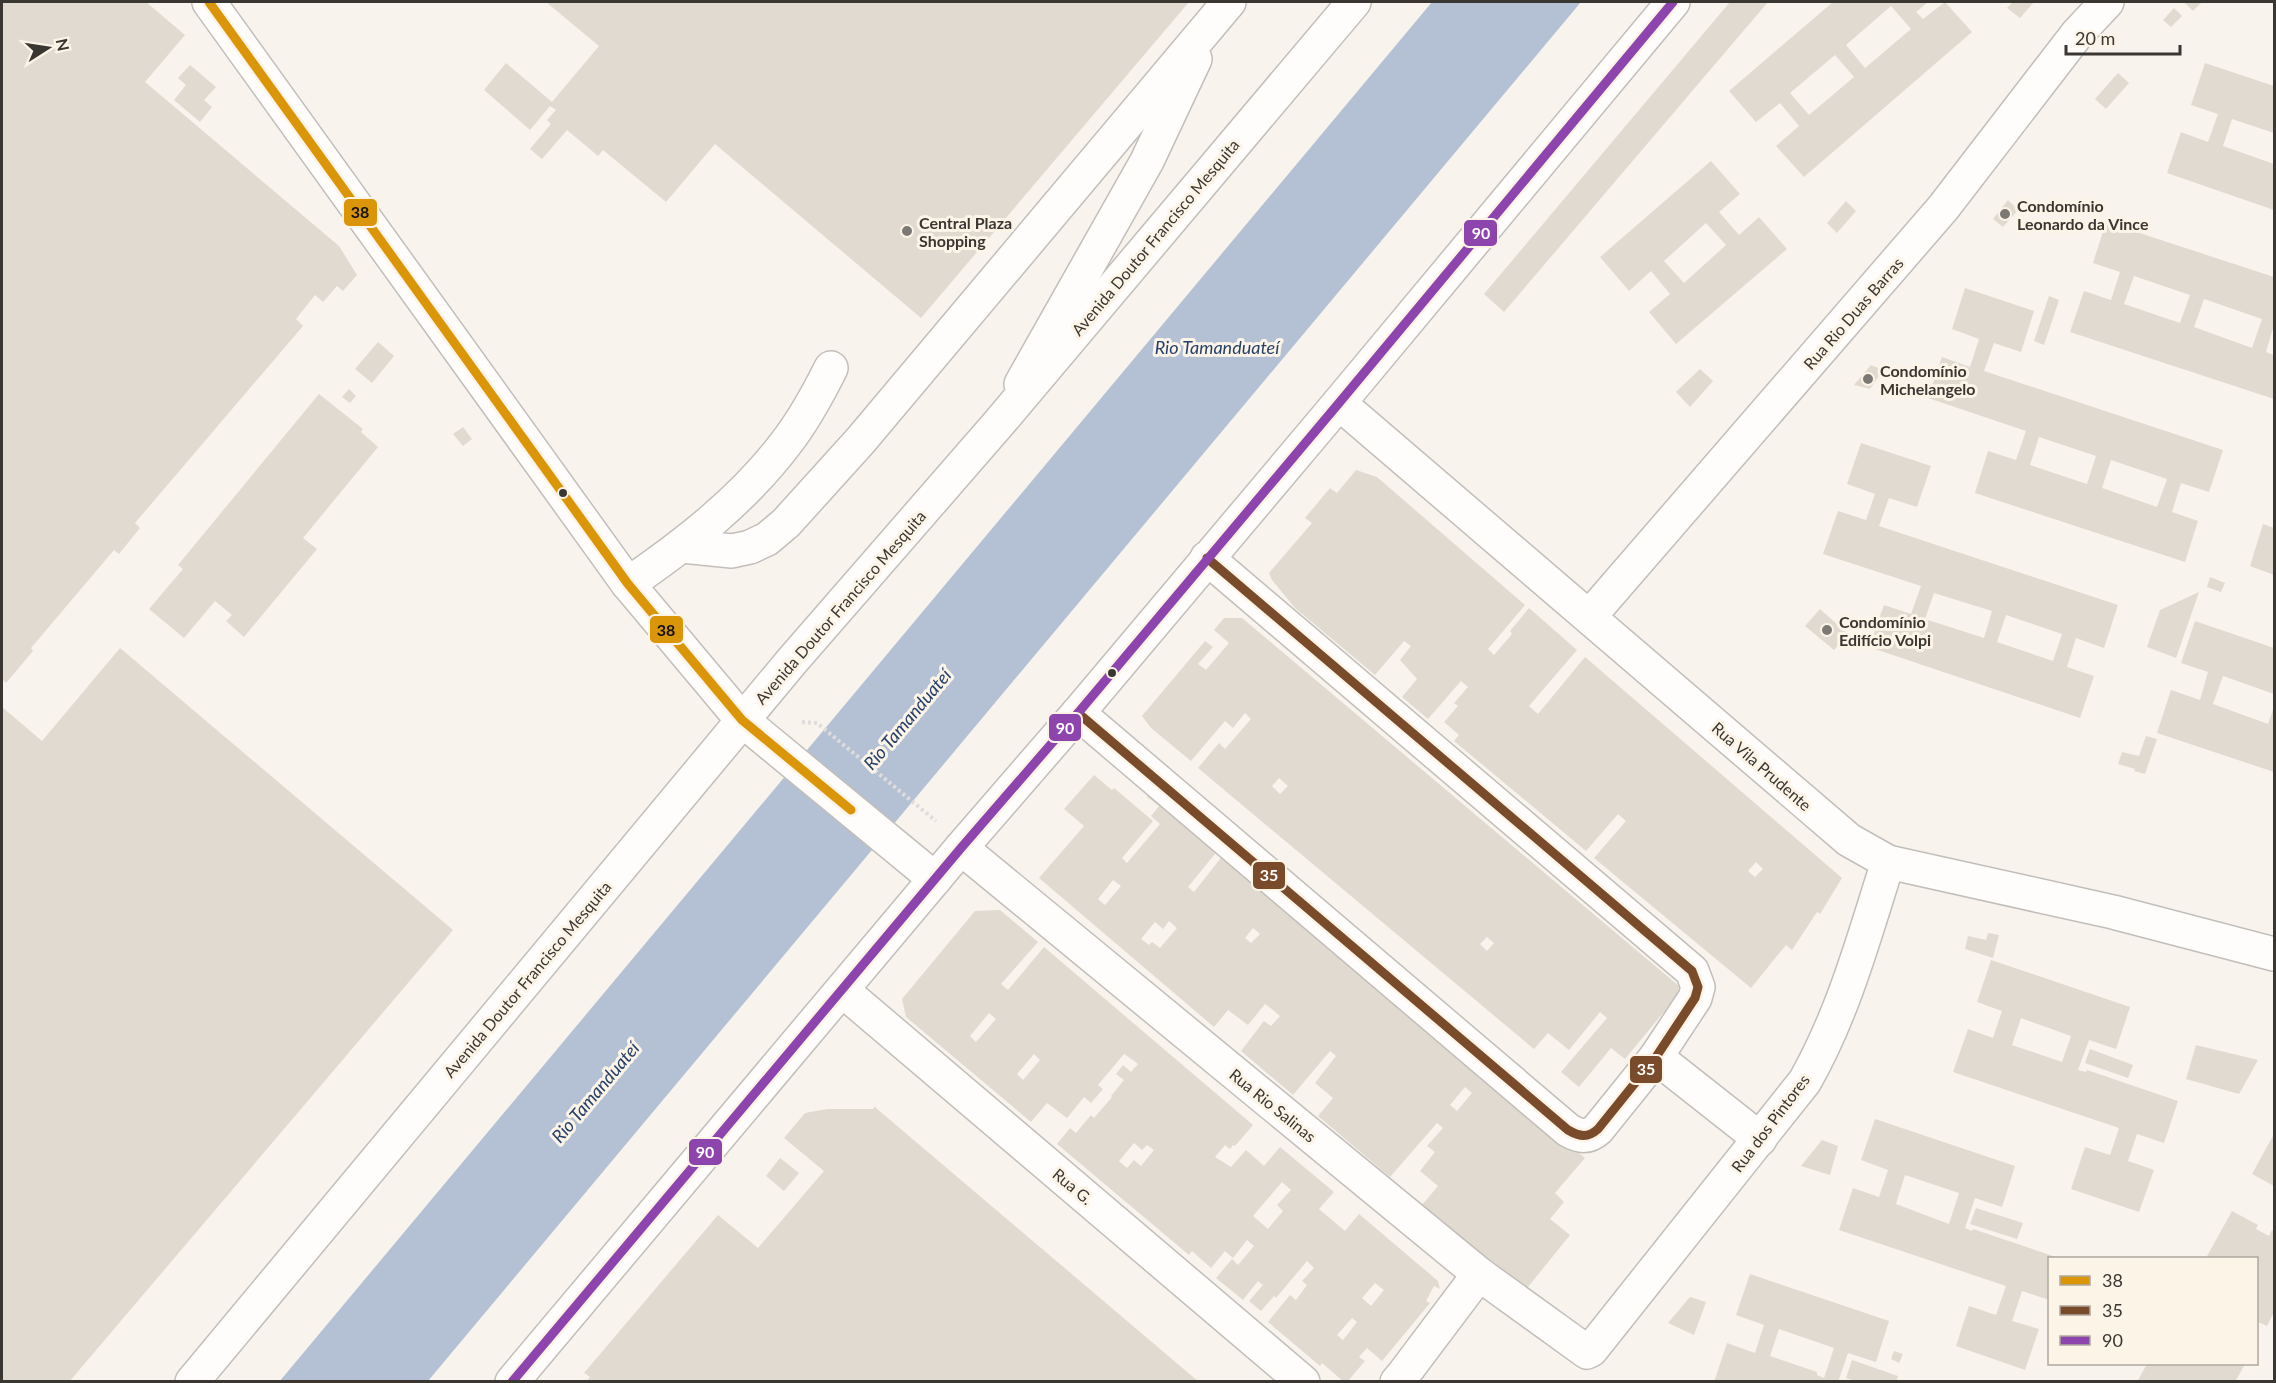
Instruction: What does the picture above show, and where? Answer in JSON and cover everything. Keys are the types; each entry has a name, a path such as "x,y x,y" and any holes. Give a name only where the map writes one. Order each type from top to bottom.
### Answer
{"main road":[{"path":"209,2 628,584 742,720 935,879"},
{"name":"Avenida Doutor Francisco Mesquita","path":"192,1382 742,720 999,423 1354,2"},
{"path":"512,1382 1339,403 1673,2"},
{"name":"Rua Rio Duas Barras","path":"1588,617 1943,208 2077,34 2107,2"},
{"path":"682,546 732,551 750,547 767,539 786,523 855,447 1221,10"},
{"path":"999,423 1147,161 1221,10"},
{"path":"628,584 682,546 750,485 786,443 814,401 831,368"},
{"name":"Rua Vila Prudente","path":"1339,403 1849,840 1888,862 2113,912 2274,954"},
{"path":"1078,713 1569,1130 1583,1136 1592,1135 1656,1058 1695,998 1698,987 1692,971 1207,558"},
{"name":"Rua Rio Salinas","path":"961,848 1479,1275 1585,1351 1591,1350"},
{"name":"Rua dos Pintores","path":"1591,1350 1804,1081 1824,1046 1843,1001 1888,862"},
{"name":"Rua G.","path":"842,990 1303,1382"},
{"path":"1656,1058 1760,1139"},
{"path":"1397,1382 1479,1275"}],"path":[{"path":"817,723 921,809"}],"water":[{"name":"Rio Tamanduateí","path":"1432,2 1581,2 428,1381 279,1382"}],"building":[{"path":"2,2 146,2 185,35 145,82 339,246 357,275 343,291 337,286 323,302 315,295 296,319 303,326 135,523 140,528 119,554 114,550 31,648 33,651 6,683 2,679"},
{"name":"Central Plaza Shopping","path":"546,2 1189,2 921,318 715,144 666,202 603,150 598,156 567,130 542,159 530,149 551,124 547,120 556,110 550,106 530,130 484,90 506,63 552,102 599,46"},
{"path":"1730,2 1768,2 1504,312 1484,294"},
{"path":"1833,2 1928,2 1916,12 1923,19 1945,2 1972,32 1804,177 1776,146 1799,126 1780,103 1756,122 1729,91","holes":["1891,6 1911,29 1865,68 1846,45","1835,55 1854,77 1809,115 1790,93"]},
{"path":"2013,2 2034,2 2020,18 2007,8"},
{"path":"2184,2 2202,2 2193,11"},
{"path":"2174,8 2182,16 2171,27 2163,20"},
{"path":"2205,63 2274,86 2274,133 2232,119 2223,146 2274,164 2274,210 2167,173 2181,132 2208,142 2218,114 2191,105"},
{"path":"190,65 216,87 204,100 212,107 200,122 174,100 186,85 178,78"},
{"path":"2118,73 2129,83 2106,109 2095,99"},
{"path":"1711,161 1740,194 1719,212 1739,235 1759,217 1787,249 1676,344 1649,312 1670,294 1651,271 1629,291 1600,257","holes":["1706,223 1726,245 1684,283 1664,261"]},
{"name":"Condomínio Leonardo da Vince","path":"2008,200 2018,210 2003,227 1993,219"},
{"path":"1846,201 1856,211 1837,233 1827,223"},
{"path":"2106,222 2274,277 2274,325 2266,352 2274,355 2274,399 2070,332 2084,291 2111,300 2120,272 2093,263","holes":["2134,276 2190,295 2180,323 2124,304","2204,299 2262,319 2252,348 2194,327"]},
{"path":"1965,288 2034,311 2021,352 1994,343 1984,371 2223,450 2209,492 2181,483 2172,512 2198,521 2185,562 1975,493 1988,451 2016,460 2026,431 1928,398 1942,357 1970,367 1979,339 1952,329","holes":["2039,437 2096,456 2087,484 2030,465","2111,460 2167,479 2157,507 2102,488"]},
{"path":"2049,296 2059,300 2044,345 2034,341"},
{"path":"378,342 394,356 372,383 355,369"},
{"name":"Condomínio Michelangelo","path":"1871,365 1883,370 1870,389 1854,385"},
{"path":"1700,369 1713,381 1690,407 1676,392"},
{"path":"349,389 356,396 350,403 342,397"},
{"path":"319,394 363,429 361,432 378,447 303,538 317,549 244,637 226,621 232,615 215,601 184,638 149,609 183,569 178,565"},
{"path":"463,427 472,439 463,446 453,434"},
{"path":"1861,443 1931,466 1917,507 1889,498 1879,526 2118,605 2104,648 2076,638 2067,667 2094,676 2080,718 1869,647 1884,605 1911,614 1921,586 1823,554 1838,511 1866,520 1875,494 1847,484","holes":["1934,593 1992,611 1984,638 1925,619","2006,615 2062,634 2053,661 1997,642"]},
{"path":"1356,470 1377,477 1525,605 1488,649 1494,655 1512,634 1510,631 1529,608 1577,650 1529,706 1538,714 1585,657 1842,878 1820,914 1817,912 1792,950 1786,945 1751,988 1594,858 1626,821 1618,814 1586,851 1454,741 1459,735 1444,722 1458,706 1454,703 1468,687 1461,681 1428,719 1402,697 1417,679 1400,660 1411,646 1404,641 1375,675 1295,608 1269,573 1312,523 1305,518 1330,488 1337,493","holes":["1756,862 1763,869 1755,877 1748,871"]},
{"path":"2263,524 2274,528 2274,575 2250,566"},
{"path":"2210,577 2225,583 2221,592 2207,587"},
{"path":"2199,592 2176,658 2147,647 2160,610"},
{"name":"Condomínio Edifício Volpi","path":"1820,609 1848,634 1834,650 1805,626"},
{"path":"1224,618 1242,618 1679,986 1677,996 1625,1059 1611,1048 1579,1087 1561,1072 1607,1018 1600,1012 1569,1050 1548,1033 1534,1049 1198,768 1219,743 1225,749 1251,719 1245,713 1233,728 1225,721 1191,761 1151,728 1142,716 1205,641 1213,647 1198,664 1206,670 1229,643 1214,630","holes":["1279,778 1288,786 1280,794 1272,786","1487,937 1494,943 1487,951 1480,944"]},
{"path":"2195,621 2274,648 2274,694 2223,676 2213,704 2268,724 2274,707 2274,772 2157,733 2171,690 2200,700 2208,672 2181,663"},
{"path":"120,648 453,930 69,1382 2,1382 2,707 42,741"},
{"path":"2146,736 2157,739 2145,774 2118,764 2122,752 2139,756"},
{"path":"1094,775 1112,790 1114,788 1153,821 1122,858 1127,863 1160,824 1151,816 1159,806 1147,797 1152,792 1219,849 1188,887 1194,892 1224,854 1585,1158 1555,1193 1564,1202 1550,1219 1570,1235 1524,1292 1422,1205 1438,1186 1420,1171 1435,1152 1427,1146 1443,1128 1437,1123 1390,1177 1318,1116 1333,1098 1315,1083 1336,1056 1330,1051 1293,1095 1241,1051 1264,1021 1271,1026 1280,1016 1273,1010 1265,1004 1248,1025 1228,1010 1214,1027 1039,878 1084,826 1064,809","holes":["1113,880 1121,886 1105,905 1098,899","1169,921 1177,928 1160,948 1152,942 1149,945 1141,939 1155,922 1163,929","1253,928 1260,934 1251,943 1245,938","1465,1087 1472,1093 1457,1111 1450,1105"]},
{"path":"1000,910 1038,942 1001,984 1008,990 1044,947 1253,1125 1235,1146 1233,1145 1230,1149 1225,1145 1215,1157 1231,1167 1246,1150 1264,1166 1280,1147 1334,1192 1319,1209 1345,1231 1359,1214 1438,1281 1440,1289 1434,1286 1426,1301 1430,1303 1382,1361 1367,1348 1359,1357 1365,1361 1347,1382 1344,1382 1322,1363 1320,1366 1268,1322 1290,1295 1296,1300 1307,1285 1302,1281 1314,1268 1307,1261 1276,1298 1274,1296 1261,1311 1249,1301 1263,1285 1258,1281 1243,1300 1216,1278 1232,1259 1238,1265 1254,1246 1247,1240 1233,1258 1225,1251 1211,1268 1192,1251 1189,1255 1057,1144 1070,1128 1076,1133 1091,1115 1094,1118 1112,1097 1124,1080 1116,1074 1123,1065 1131,1072 1138,1064 1130,1058 1124,1054 1098,1085 1103,1089 1091,1103 1084,1097 1067,1118 1047,1103 1031,1122 906,1017 902,999 975,911","holes":["989,1013 996,1019 976,1042 970,1036","1034,1054 1040,1060 1023,1080 1017,1074","1134,1143 1142,1150 1147,1145 1154,1150 1141,1166 1134,1160 1127,1168 1119,1161","1282,1182 1291,1190 1277,1205 1283,1211 1268,1229 1253,1216","1375,1283 1384,1290 1371,1306 1362,1298","1352,1318 1357,1322 1343,1340 1337,1335"]},
{"path":"1988,933 1999,935 1993,958 1965,949 1968,936 1986,940"},
{"path":"1991,960 2130,1007 2116,1049 2089,1040 2078,1070 2086,1072 2087,1070 2178,1101 2164,1143 2137,1134 2128,1161 2154,1170 2139,1212 2071,1189 2085,1147 2110,1155 2119,1128 1953,1072 1968,1029 1993,1038 2002,1011 1977,1002","holes":["2021,1018 2071,1036 2062,1062 2012,1045"]},
{"path":"2196,1045 2258,1060 2239,1094 2186,1079"},
{"path":"2090,1049 2133,1065 2128,1078 2085,1063"},
{"path":"875,1106 1199,1382 586,1382 590,1377 584,1373 718,1215 758,1248 824,1171 784,1138 805,1113 827,1109 873,1109"},
{"path":"1875,1119 2015,1166 2002,1207 1975,1198 1965,1228 2056,1257 2048,1257 2048,1300 2022,1291 2012,1321 2039,1329 2025,1370 1956,1346 1969,1306 1996,1315 2006,1286 1839,1230 1853,1188 1879,1197 1888,1170 1861,1160","holes":["1905,1175 1959,1193 1949,1224 1896,1204"]},
{"path":"2274,1134 2274,1186 2252,1174"},
{"path":"1822,1140 1838,1146 1830,1175 1801,1166"},
{"path":"780,1158 799,1173 784,1191 766,1176"},
{"path":"1976,1208 2023,1223 2017,1239 1970,1224"},
{"path":"2232,1211 2258,1225 2256,1229 2269,1236 2272,1230 2274,1232 2274,1312 2267,1326 2258,1322 2258,1257 2207,1257"},
{"path":"1750,1274 1889,1321 1876,1362 1848,1353 1838,1382 1714,1382 1727,1343 1755,1353 1764,1325 1736,1315","holes":["1779,1329 1834,1348 1824,1378 1817,1375 1817,1372 1770,1356"]},
{"path":"1690,1297 1706,1302 1694,1335 1668,1323"},
{"path":"1894,1351 1903,1354 1899,1363 1891,1359"},
{"path":"1852,1360 1898,1376 1896,1382 1857,1382 1846,1378"},
{"path":"2146,1365 2244,1365 2235,1382 2137,1382"}],"transit line":[{"name":"38","path":"209,2 628,584 742,720 851,810"},
{"name":"90","path":"512,1382 1339,403 1673,2"},
{"name":"35","path":"1078,713 1568,1130 1584,1136 1598,1129 1656,1057 1695,998 1698,987 1692,971 1207,558"}],"place":[{"name":"Condomínio Leonardo da Vince","path":"2005,214"},
{"name":"Central Plaza Shopping","path":"907,231"},
{"name":"Condomínio Michelangelo","path":"1868,379"},
{"name":"Condomínio Edifício Volpi","path":"1827,630"}]}
